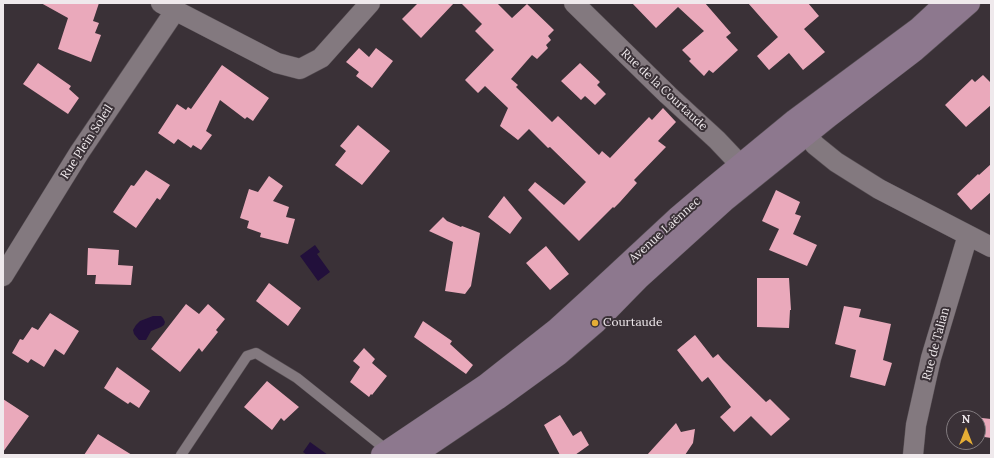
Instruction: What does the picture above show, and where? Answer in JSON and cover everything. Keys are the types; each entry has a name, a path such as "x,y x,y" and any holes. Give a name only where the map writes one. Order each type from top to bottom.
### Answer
{"main road":[{"name":"Avenue Laënnec","path":"385,453 486,385 557,329 677,218 747,171 919,28 946,3"},
{"name":"Avenue Laënnec","path":"801,127 828,117 914,51 969,3"},
{"name":"Avenue Laënnec","path":"414,455 497,399 559,354 595,323 639,278 724,201 747,171"}],"street":[{"path":"168,7 277,63 300,69 321,58 370,3"},
{"name":"Rue de la Courtaude","path":"574,3 668,95 717,140 747,171"},
{"name":"Rue Plein Soleil","path":"4,271 79,153 168,7"},
{"path":"801,127 815,145 836,162 879,189 991,247"},
{"name":"Rue de Talian","path":"913,455 916,425 931,358 968,235"}],"lane":[{"path":"181,455 247,356 256,353 297,378 385,453"}],"shaded area":[{"path":"315,245 320,252 317,254 330,272 318,281 300,256"},
{"path":"153,316 161,316 165,322 164,325 151,331 146,340 139,340 134,334 133,330 140,321"},
{"path":"310,442 328,455 307,455 303,452"}],"building":[{"path":"41,3 99,3 93,21 99,23 95,33 101,35 91,62 58,49 68,18"},
{"path":"418,3 454,3 421,38 402,19"},
{"path":"461,3 497,3 512,18 527,4 554,30 548,36 551,40 546,45 548,48 537,59 532,55 511,79 518,85 516,87 552,122 558,116 599,155 602,151 610,158 649,117 652,120 663,108 676,122 658,141 666,147 634,180 637,183 614,208 613,207 579,241 528,190 535,182 564,205 586,182 529,129 518,140 500,126 508,108 485,86 478,93 465,80 494,50 475,31 482,24"},
{"path":"632,3 705,3 731,33 726,37 738,50 713,73 709,70 704,76 689,61 691,59 682,50 704,31 678,7 656,28"},
{"path":"748,3 808,3 819,16 804,29 825,52 803,70 789,53 769,70 757,56 778,37"},
{"path":"359,48 369,57 376,48 393,61 372,88 356,76 359,72 346,62"},
{"path":"38,63 71,86 69,89 79,98 68,114 23,84"},
{"path":"580,63 600,82 597,85 606,94 595,105 585,96 581,100 561,81"},
{"path":"222,65 269,98 253,121 247,117 245,119 220,100 206,131 212,135 201,150 193,145 191,148 178,139 174,144 158,133 177,104 186,110 188,107 191,109"},
{"path":"983,75 991,83 991,105 966,127 945,105 972,79 975,82"},
{"path":"358,125 390,151 362,185 335,165 346,151 340,146"},
{"path":"991,164 991,192 971,210 957,194"},
{"path":"146,170 170,185 160,200 157,198 136,228 113,212 131,185 134,186"},
{"path":"269,176 283,186 273,201 289,207 286,217 295,219 288,244 260,237 261,233 247,228 249,221 240,218 249,189 258,192"},
{"path":"776,190 800,202 795,214 801,216 793,234 817,245 807,266 769,250 779,229 762,221"},
{"path":"504,196 522,218 510,234 488,217"},
{"path":"443,217 447,221 480,233 471,286 465,294 445,291 453,242 429,231"},
{"path":"546,246 569,274 550,290 526,263"},
{"path":"88,248 119,250 118,265 133,266 131,285 95,284 96,275 87,275"},
{"path":"757,278 789,278 791,310 789,328 757,327"},
{"path":"269,283 301,308 288,326 256,301"},
{"path":"186,304 199,314 208,304 225,319 216,330 218,332 202,352 199,348 180,372 151,349"},
{"path":"844,306 861,309 859,317 891,324 883,360 892,363 885,386 850,377 856,350 835,344"},
{"path":"50,313 79,331 64,355 55,349 44,367 31,359 28,363 12,353 20,339 23,340 32,327 38,330"},
{"path":"423,321 452,341 450,344 473,365 466,374 414,337"},
{"path":"695,335 713,358 718,354 766,402 770,399 790,419 771,436 751,416 734,432 720,417 731,407 708,377 702,382 677,350"},
{"path":"364,348 375,359 372,363 387,376 369,397 350,382 360,367 353,361"},
{"path":"117,367 150,391 139,408 130,402 128,404 104,388"},
{"path":"267,381 299,407 284,421 281,418 272,430 244,407"},
{"path":"3,399 29,416 3,452"},
{"path":"560,415 573,436 581,431 589,445 575,455 560,455 544,425"},
{"path":"986,418 991,419 991,438 986,437"},
{"path":"676,423 681,432 695,429 693,443 685,455 647,455"},
{"path":"98,434 132,455 84,455"}],"place":[{"name":"Courtaude","path":"595,323"}]}
